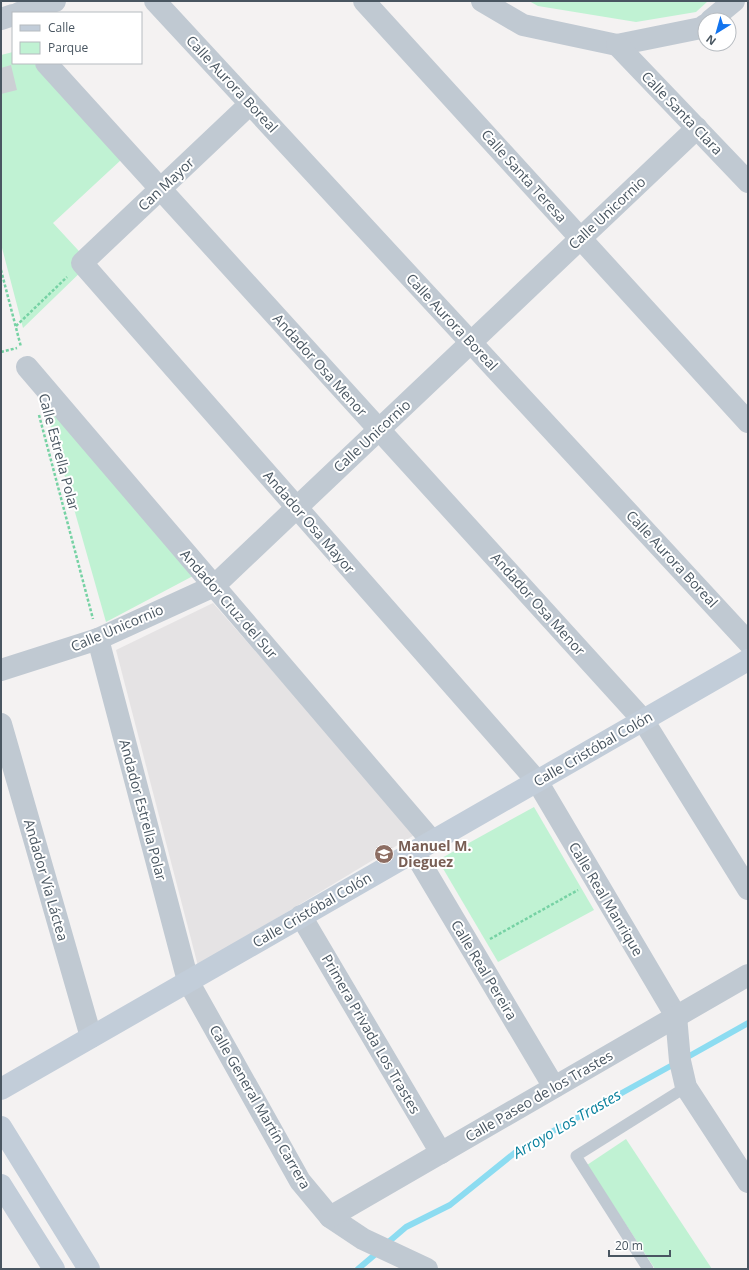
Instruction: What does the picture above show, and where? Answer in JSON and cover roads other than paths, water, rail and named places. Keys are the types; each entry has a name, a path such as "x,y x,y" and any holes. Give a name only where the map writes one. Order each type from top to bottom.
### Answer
{"street":[{"path":"26,12 55,1"},
{"name":"Calle Aurora Boreal","path":"155,1 748,642"},
{"name":"Calle Santa Teresa","path":"364,1 748,422"},
{"path":"482,1 523,25 617,45 697,29"},
{"path":"721,12 734,1"},
{"name":"Calle Santa Clara","path":"617,45 748,182"},
{"name":"Andador Osa Menor","path":"47,64 643,720 748,889"},
{"name":"Can Mayor","path":"82,263 250,104"},
{"name":"Calle Unicornio","path":"1,670 98,639 214,586 697,128"},
{"name":"Andador Osa Mayor","path":"82,263 537,781"},
{"name":"Andador Cruz del Sur","path":"26,367 214,586 423,846"},
{"name":"Andador Estrella Polar","path":"98,639 188,981"},
{"name":"Calle Cristóbal Colón","path":"1,1089 748,660"},
{"name":"Andador Vía Láctea","path":"1,724 91,1037"},
{"name":"Calle Real Manrique","path":"537,781 676,1016"},
{"name":"Calle Real Pereira","path":"423,846 472,949 554,1087"},
{"name":"Primera Privada Los Trastes","path":"301,916 441,1153"},
{"name":"Calle Paseo de los Trastes","path":"330,1217 748,975"},
{"name":"Calle General Martín Carrera","path":"188,981 300,1181 330,1217 363,1239 427,1269"},
{"path":"676,1016 680,1061 686,1087 748,1182"},
{"path":"1,1127 89,1269"},
{"path":"1,1185 54,1269"}],"lane":[{"path":"648,1269 576,1156 686,1087"}],"waterway":[{"name":"Arroyo Los Trastes","path":"684,1059 748,1023"},
{"name":"Arroyo Los Trastes","path":"385,1245 406,1227 450,1205 517,1151 676,1063"},
{"name":"Arroyo Los Trastes","path":"358,1269 378,1252"}],"place":[{"name":"Manuel M. Dieguez","path":"384,854"}]}
